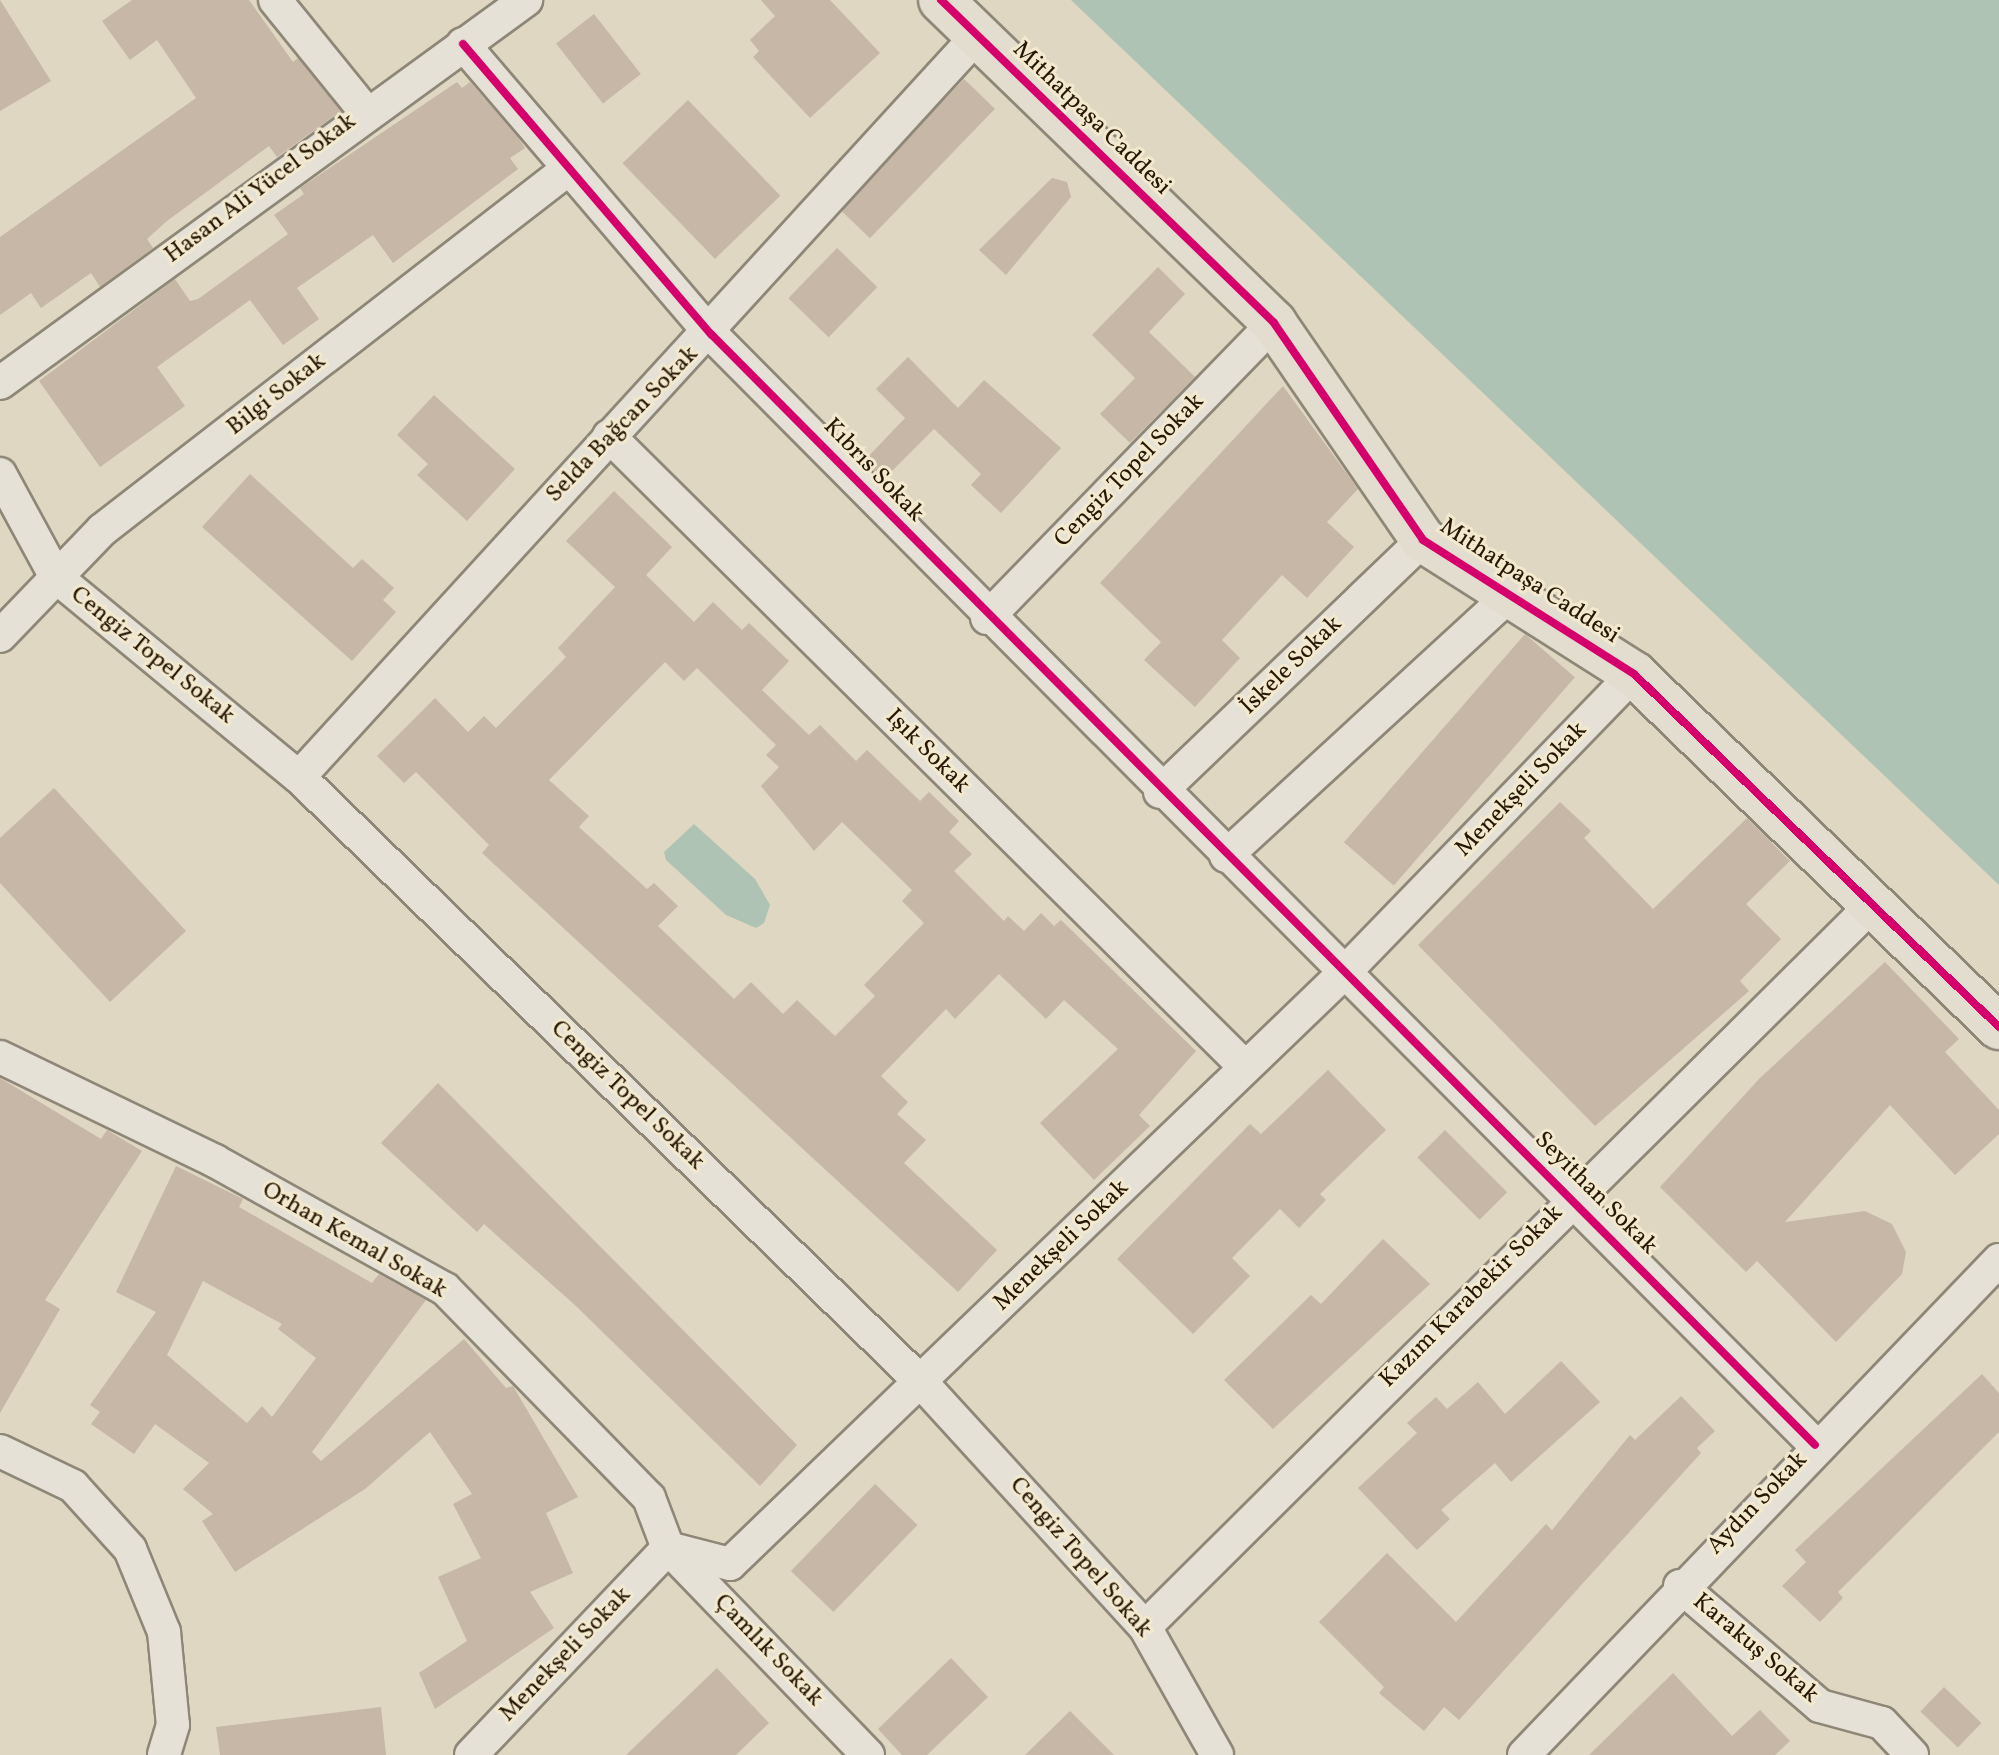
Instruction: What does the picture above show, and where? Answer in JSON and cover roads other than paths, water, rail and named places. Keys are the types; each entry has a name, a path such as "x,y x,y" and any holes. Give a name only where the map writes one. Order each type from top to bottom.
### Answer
{"main road":[{"name":"Mithatpaşa Caddesi","path":"941,0 1274,323 1423,540 1508,597 1634,674 1999,1027"}],"street":[{"path":"276,0 365,111"},
{"name":"Hasan Ali Yücel Sokak","path":"0,383 365,111 526,0"},
{"name":"Selda Bağcan Sokak","path":"299,777 609,436 711,334 977,36"},
{"name":"Kıbrıs Sokak","path":"463,44 567,170 711,334 1160,792 1346,971"},
{"name":"Bilgi Sokak","path":"0,636 102,530 567,170"},
{"name":"Cengiz Topel Sokak","path":"987,618 1274,323"},
{"name":"Işık Sokak","path":"609,436 1245,1067"},
{"name":"Cengiz Topel Sokak","path":"0,474 56,577 299,777 922,1383 1145,1627 1217,1755"},
{"name":"İskele Sokak","path":"1160,792 1423,540"},
{"path":"1226,856 1508,597"},
{"name":"Menekşeli Sokak","path":"471,1755 668,1548 730,1564 922,1383 1346,971 1634,674"},
{"name":"Kazım Karabekir Sokak","path":"1145,1627 1570,1198 1873,904"},
{"name":"Seyithan Sokak","path":"1346,971 1815,1445"},
{"name":"Orhan Kemal Sokak","path":"0,1057 215,1161 445,1289 649,1498 668,1548"},
{"name":"Aydın Sokak","path":"1524,1755 1815,1445 1999,1260"},
{"path":"0,1451 73,1486 130,1549 164,1632 173,1725 164,1755"},
{"name":"Çamlık Sokak","path":"668,1548 868,1755"},
{"name":"Karakuş Sokak","path":"1680,1586 1820,1706 1882,1723 1912,1755"}]}
